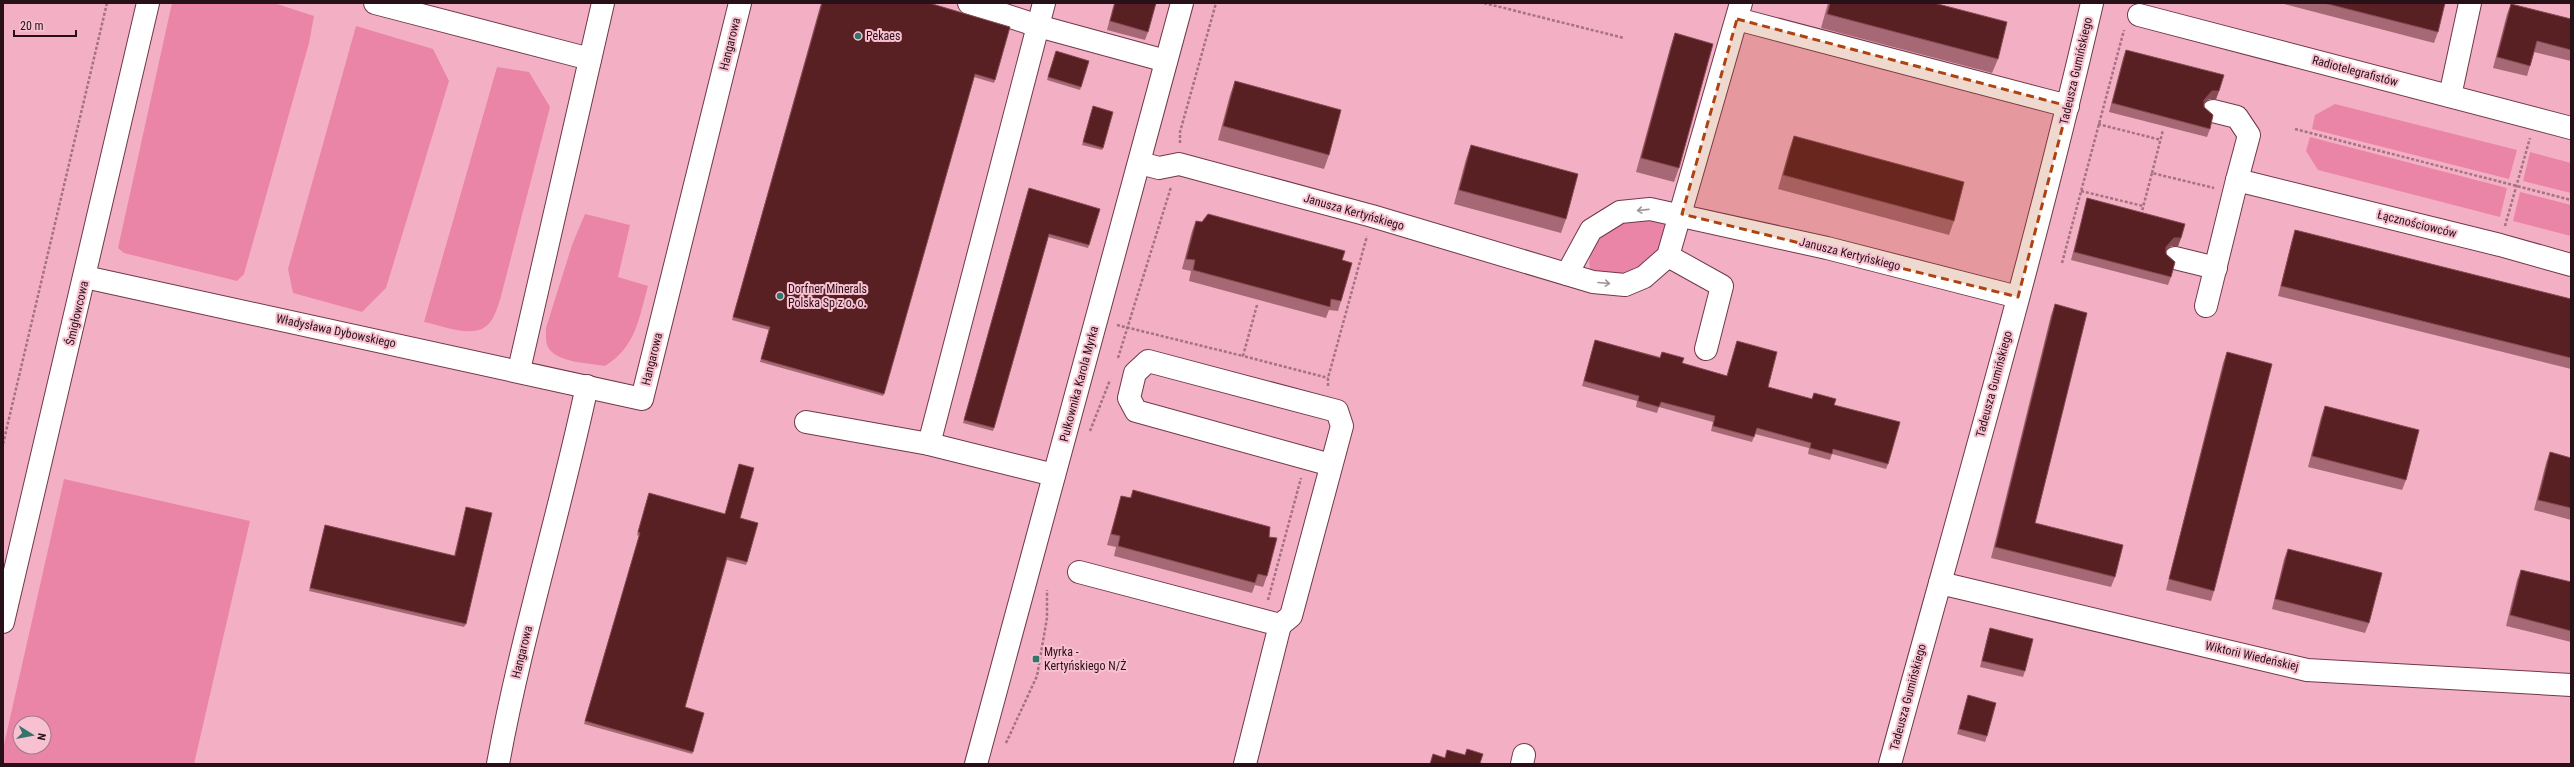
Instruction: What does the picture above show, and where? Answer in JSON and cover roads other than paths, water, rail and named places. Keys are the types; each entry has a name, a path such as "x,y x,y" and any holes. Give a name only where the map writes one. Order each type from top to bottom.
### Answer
{"street":[{"name":"Śmigłowcowa","path":"3,622 148,3"},
{"path":"375,3 590,59"},
{"path":"519,370 603,3"},
{"name":"Hangarowa","path":"498,764 509,704 574,447 587,386 642,399 740,3"},
{"path":"969,3 1038,26 1166,61"},
{"path":"929,444 1044,3"},
{"name":"Pułkownika Karola Myrka","path":"976,764 1182,3"},
{"name":"Tadeusza Gumińskiego","path":"1890,764 2018,297 2068,106 2092,3"},
{"path":"2450,96 2470,3"},
{"path":"1706,349 1722,286 1668,256 1682,214 1739,11 2068,106"},
{"name":"Radiotelegrafistów","path":"2132,20 2450,96 2571,128"},
{"path":"2206,306 2249,135 2237,117 2214,111"},
{"name":"Janusza Kertyńskiego","path":"1140,162 1159,168 1179,164 1372,216 1593,282 1625,285 1644,277 1668,256"},
{"name":"Łącznościowców","path":"2236,187 2262,186 2500,244 2571,265"},
{"name":"Janusza Kertyńskiego","path":"1567,274 1591,230 1620,212 1650,209 1682,214 1827,248 2018,297"},
{"path":"2175,258 2216,268"},
{"name":"Władysława Dybowskiego","path":"85,277 519,370 587,386"},
{"path":"1079,572 1272,622 1291,616 1342,426 1336,411 1148,361 1135,373 1129,398 1136,411 1331,465"},
{"path":"806,422 929,444 1054,475"},
{"name":"Wiktorii Wiedeńskiej","path":"1940,583 2307,670 2571,685"},
{"path":"1245,764 1272,622"}],"place":[{"name":"Pekaes","path":"858,36"},
{"name":"Dorfner Minerals Polska Sp z o. o.","path":"780,296"},
{"name":"Myrka - Kertyńskiego N/Ż","path":"1036,659"}]}
